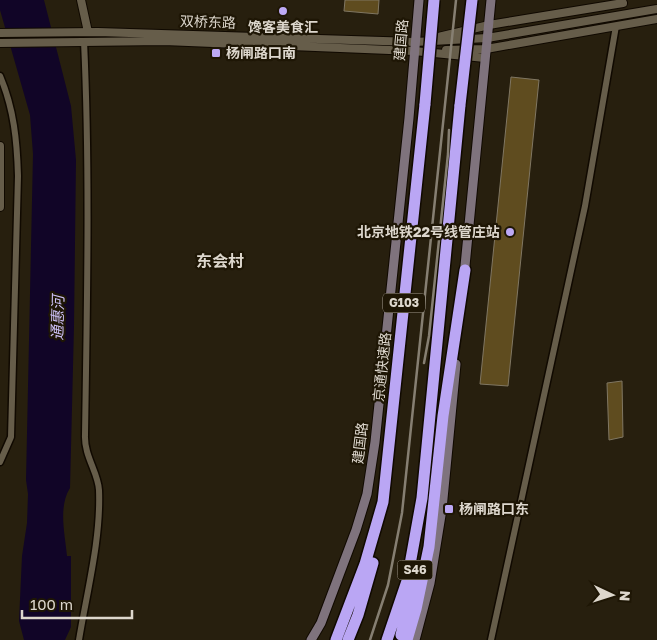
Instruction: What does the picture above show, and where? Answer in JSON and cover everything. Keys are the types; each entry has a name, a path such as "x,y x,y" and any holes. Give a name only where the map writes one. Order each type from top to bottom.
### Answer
{"highway":[{"name":"京通快速路","path":"336,640 365,564 383,502 425,104 434,0"},
{"name":"G103","path":"387,640 407,581 422,498 460,104 472,0"},
{"path":"407,640 416,609 429,547 443,416 465,270"},
{"name":"S46","path":"399,640 415,576 422,498"},
{"path":"348,640 358,615 373,561 383,502"}],"main road":[{"name":"建国路","path":"311,640 321,623 332,595 367,494 409,118 419,0"},
{"path":"415,640 430,583 442,509 492,0"}],"street":[{"path":"81,0 88,32"},
{"path":"624,2 624,15"},
{"name":"双桥东路","path":"414,47 489,25 624,2"},
{"name":"双桥东路","path":"0,43 84,41 414,47 487,38 657,9"},
{"name":"双桥东路","path":"0,32 71,31 414,47 486,53 657,18"},
{"path":"491,640 585,206 616,26"},
{"path":"79,640 92,570 98,518 99,488 84,446 88,240 87,98 84,41"},
{"path":"0,76 13,114 17,144 18,176 12,438 0,462"},
{"path":"0,146 0,207"}],"water":[{"name":"通惠河","path":"0,0 44,0 71,106 76,160 74,326 70,488 64,504 63,521 67,556 71,556 71,627 65,640 24,640 19,621 22,556 27,523 28,494 26,480 33,154 30,115 0,10"}],"building":[{"path":"345,0 379,0 378,14 344,11"},
{"name":"北京地铁22号线管庄站","path":"511,77 539,80 508,386 480,384"},
{"path":"622,381 623,437 609,440 607,383"}],"railway":[{"path":"370,640 388,585 402,513 456,0"},
{"path":"424,363 429,336 449,130"}],"place":[{"name":"馋客美食汇","path":"283,11"},
{"name":"杨闸路口南","path":"216,53"},
{"name":"北京地铁22号线管庄站","path":"510,232"},
{"name":"杨闸路口东","path":"449,509"}],"district":[{"name":"东会村","path":"220,261"}]}
